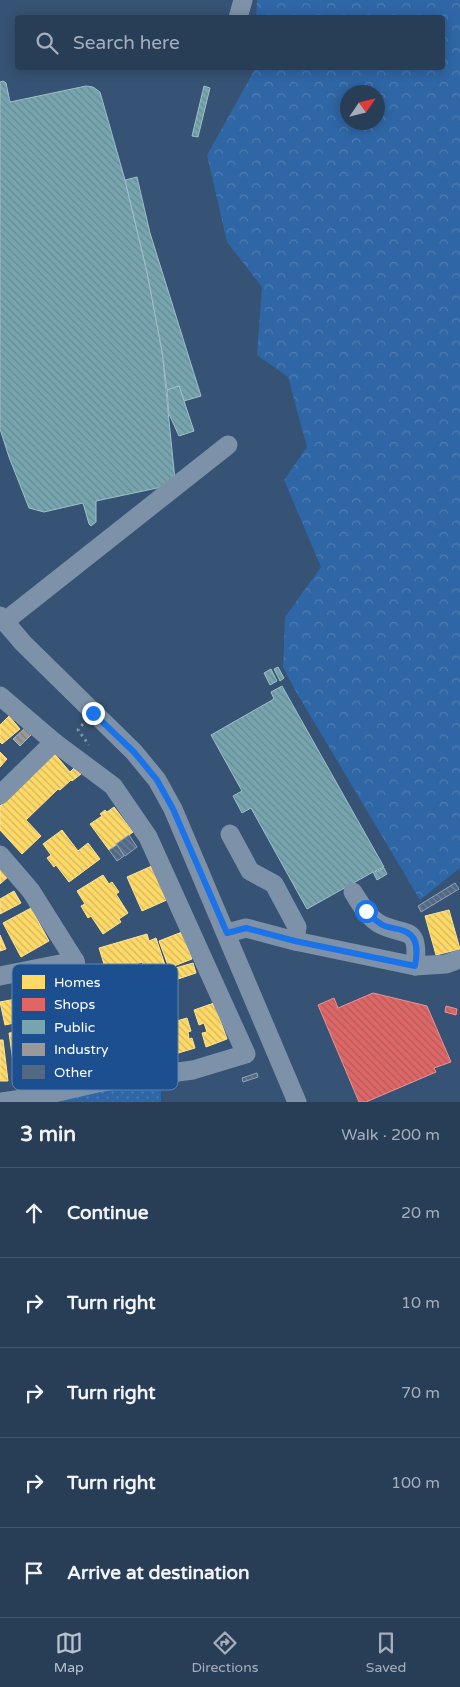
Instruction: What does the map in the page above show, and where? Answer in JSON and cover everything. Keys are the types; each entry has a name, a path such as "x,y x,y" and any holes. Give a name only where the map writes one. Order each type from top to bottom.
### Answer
{"street":[{"path":"239,15 243,0"},
{"path":"228,445 2,619 23,643 134,752 157,780 173,809 227,933 297,1102"},
{"path":"0,696 54,742 113,786 148,838 246,1054 194,1070 178,1072"},
{"path":"0,795 54,742"},
{"path":"230,834 250,871 274,884 297,927 295,941"},
{"path":"0,854 31,891 76,964"},
{"path":"353,892 366,911 377,922 408,933 414,938 417,951 415,966"},
{"path":"227,933 246,928 295,941 415,966 446,964 460,959"},
{"path":"60,964 75,961"},
{"path":"2,1102 37,1099 71,1090"}],"path":[{"path":"93,713 78,730 94,752"}],"green space":[{"path":"257,0 460,0 460,868 420,900 283,667 285,617 321,567 284,480 307,447 288,377 257,355 262,287 227,242 207,155 254,70 445,70 445,15 256,15"},
{"path":"161,1090 161,1102 52,1102 98,1091"}],"building: Homes":[{"path":"9,716 20,729 2,744 0,742 0,725"},
{"path":"0,752 7,759 0,767"},
{"path":"53,752 70,772 75,767 81,774 60,790 58,789 26,820 41,836 22,854 0,830 0,806"},
{"path":"114,807 133,832 109,850 90,824 102,816 100,814 105,810 107,812"},
{"path":"62,830 78,851 88,843 100,859 69,882 56,865 54,867 47,858 51,855 43,844"},
{"path":"0,862 9,876 0,884"},
{"path":"154,865 169,899 142,911 127,877"},
{"path":"103,875 109,884 112,882 119,892 116,894 128,913 119,919 121,922 103,934 91,916 88,918 81,906 85,904 77,891"},
{"path":"14,891 21,903 0,914 0,899"},
{"path":"31,908 49,941 21,957 3,923"},
{"path":"449,910 460,949 436,955 425,916"},
{"path":"182,932 192,959 178,964 168,964 159,941"},
{"path":"147,934 149,941 156,938 165,964 143,964 142,962 136,964 104,964 99,948"},
{"path":"0,935 6,949 0,951"},
{"path":"193,963 196,973 178,979 178,967"},
{"path":"12,1000 12,1024 5,1025 0,1002"},
{"path":"214,1003 227,1039 206,1047 202,1033 207,1032 204,1023 199,1025 194,1010"},
{"path":"187,1018 191,1031 188,1032 189,1039 192,1038 195,1048 178,1053 178,1021"},
{"path":"9,1033 12,1033 12,1054"},
{"path":"0,1040 3,1040 8,1081 0,1081"}],"building: Shops":[{"path":"373,993 427,1006 451,1062 434,1068 436,1072 366,1102 359,1102 318,1005 334,998 338,1008"},
{"path":"446,1006 457,1009 456,1015 445,1012"}],"building: Public":[{"path":"0,82 6,83 10,102 86,86 93,87 100,92 125,180 147,272 162,351 175,480 162,487 96,501 96,522 91,526 83,503 44,512 29,508 0,429"},
{"path":"204,86 210,88 198,137 192,136"},
{"path":"137,177 150,233 201,396 184,401 179,386 167,390 162,351 147,272 125,180"},
{"path":"179,386 194,431 179,436 169,414 167,390"},
{"path":"278,667 284,678 280,681 274,669"},
{"path":"271,669 277,681 270,685 264,673"},
{"path":"282,686 384,867 375,871 384,868 387,874 377,880 373,872 307,909 251,808 242,813 233,796 242,791 211,735 274,699 271,692"}],"building: Industry":[{"path":"25,728 32,734 20,746 13,739"}],"building: Other":[{"path":"129,835 137,847 125,856 116,844"},
{"path":"117,845 124,856 117,861 109,850"},
{"path":"455,883 459,889 421,912 418,906"},
{"path":"257,1073 258,1077 243,1082 242,1078"}],"route":[{"path":"93,713 134,752 157,780 173,809 227,933 246,928 295,941 415,966 417,951 414,938 408,933 377,922 366,911"}]}
